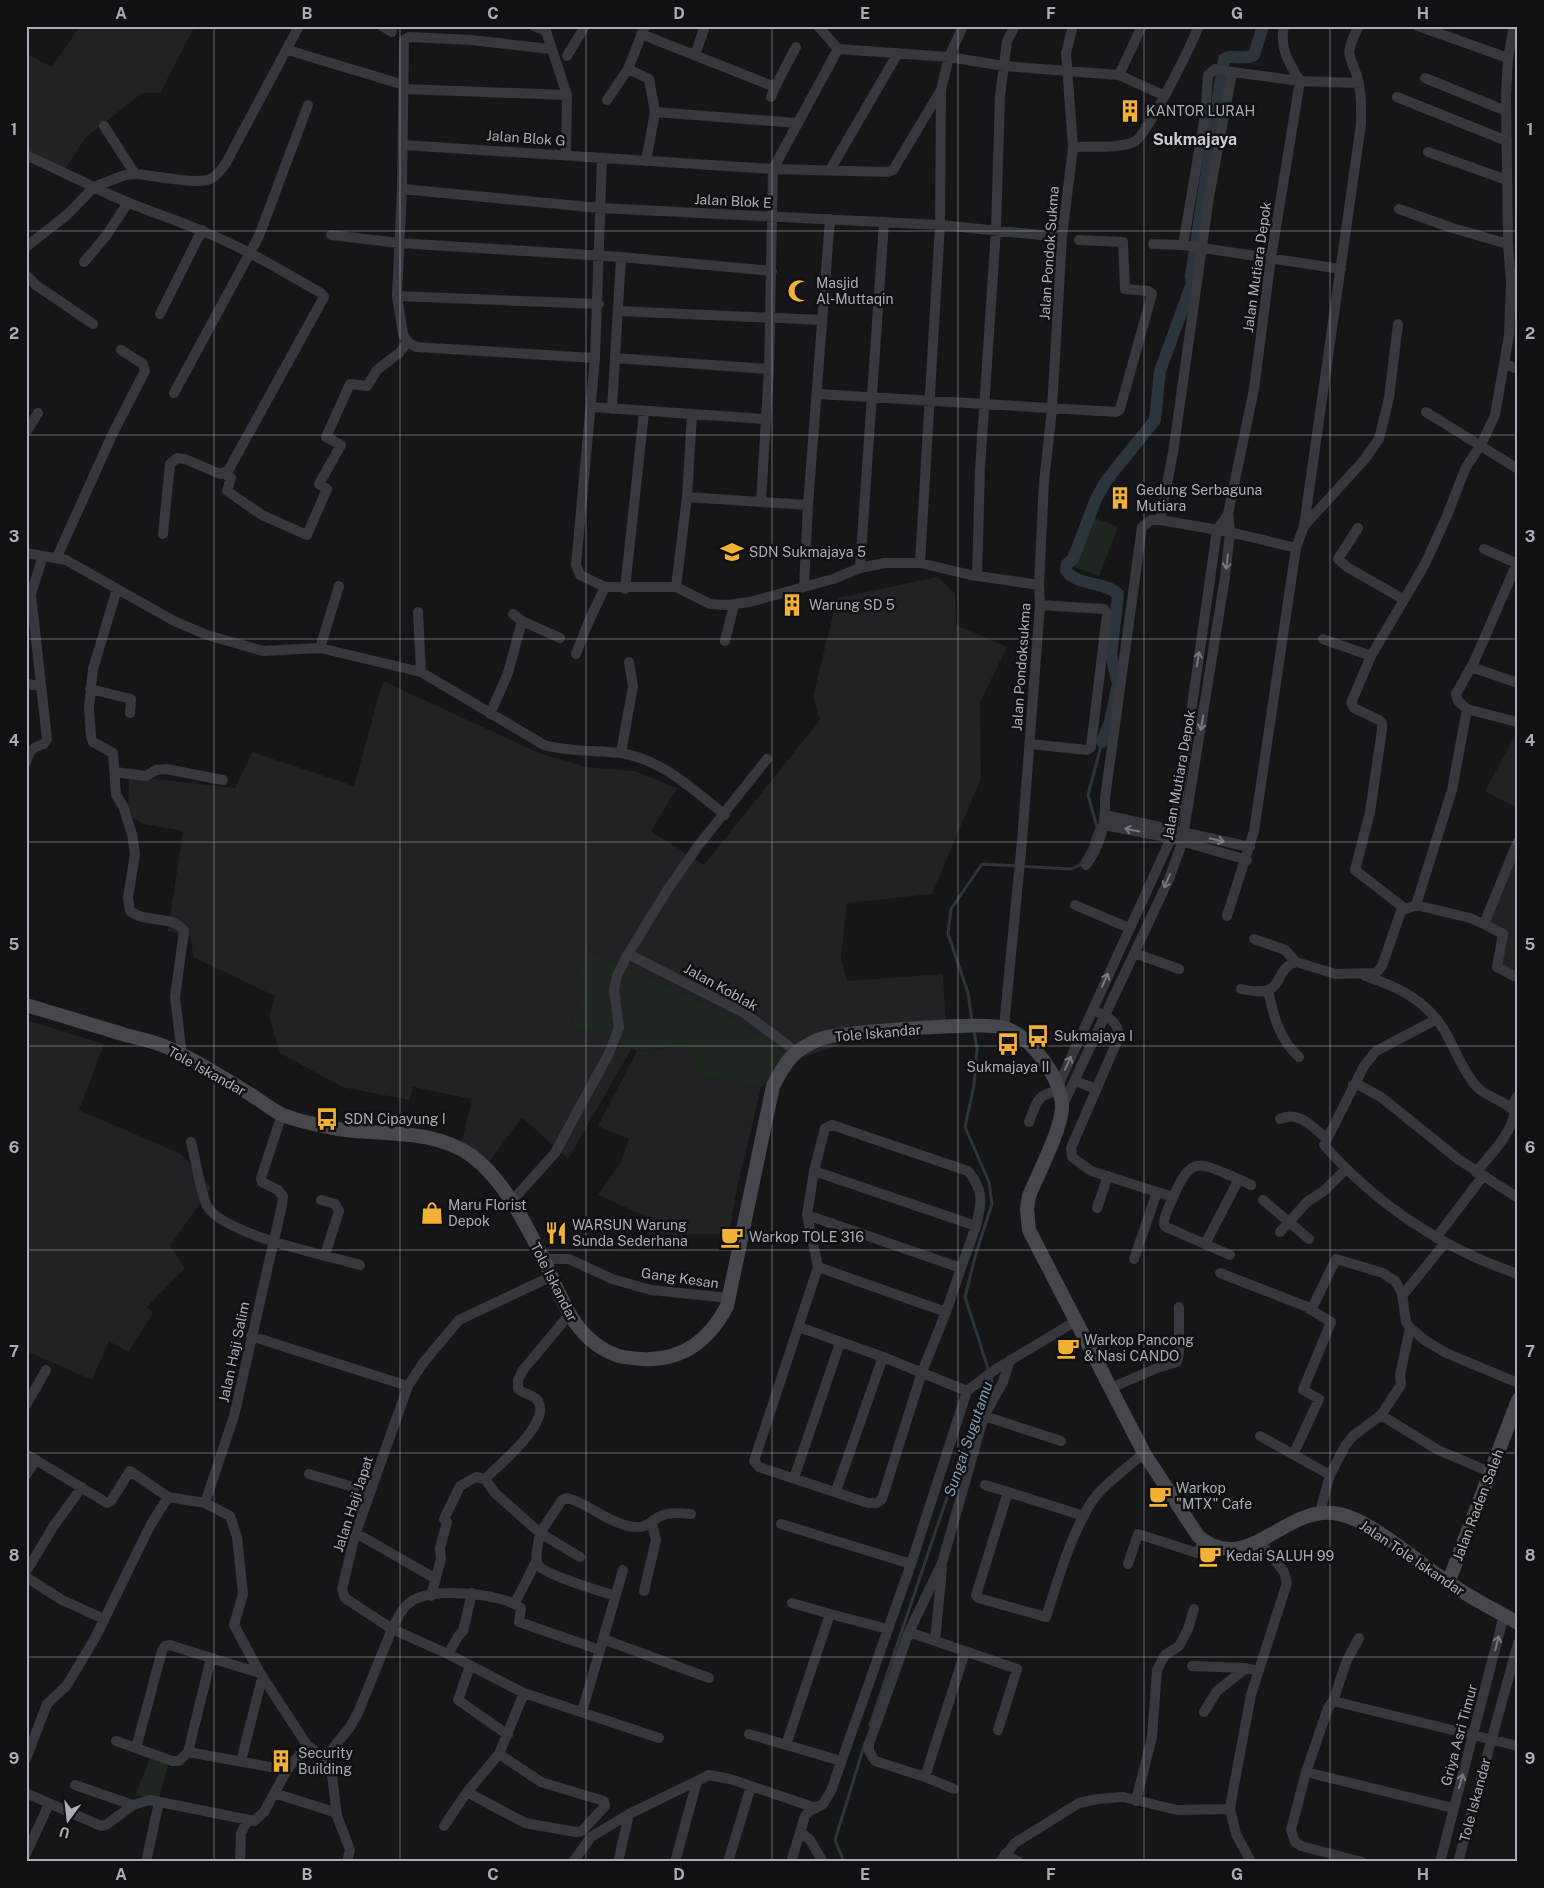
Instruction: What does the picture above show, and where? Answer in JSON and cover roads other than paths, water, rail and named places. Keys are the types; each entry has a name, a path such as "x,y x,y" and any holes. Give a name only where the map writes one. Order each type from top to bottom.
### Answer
{"main road":[{"name":"Tole Iskandar","path":"26,1005 170,1048 282,1114 340,1129 400,1134 450,1145 470,1154 489,1170 511,1202 543,1259 569,1314 588,1340 618,1356 654,1359 675,1356 701,1342 720,1318 729,1298 773,1086 797,1052 823,1038 949,1027 1004,1027"},
{"path":"1004,1027 1016,1033 1032,1048 1053,1074 1062,1107 1060,1121 1029,1196 1027,1209 1030,1230 1144,1453 1198,1536 1204,1541"},
{"name":"Jalan Raden Saleh","path":"1448,1583 1518,1400"},
{"name":"Jalan Tole Iskandar","path":"1204,1541 1229,1550 1244,1549 1300,1518 1320,1512 1350,1517 1372,1528 1448,1583 1518,1622"}],"street":[{"path":"26,247 68,214 94,187 125,175 135,174 200,182 211,179 226,163 288,50 299,26"},
{"path":"382,26 392,32"},
{"path":"534,26 545,29 567,95 566,154"},
{"path":"567,56 585,26"},
{"path":"695,55 705,26"},
{"path":"818,26 838,49 949,56 1004,66 1119,75 1165,96"},
{"path":"920,563 940,225 941,90 949,56 963,26"},
{"path":"977,576 984,403 996,229 1000,96 1007,41 1015,26"},
{"name":"Jalan Pondok Sukma","path":"1044,482 1052,409 1062,237 1073,147 1066,54 1073,26"},
{"path":"1119,75 1142,26"},
{"path":"1073,147 1122,145 1136,141 1141,137 1165,96 1200,26"},
{"path":"1284,26 1281,40 1287,58 1300,81"},
{"path":"1227,916 1254,831 1296,548 1304,526 1361,124 1359,83 1349,59 1352,40 1359,26"},
{"path":"1418,26 1431,28 1512,52"},
{"path":"1404,908 1355,870 1370,812 1382,723 1354,708 1351,703 1371,656 1425,564 1466,468 1481,445 1495,416 1509,335 1511,250 1506,111 1514,26"},
{"path":"607,100 628,69 643,30 773,92 796,47"},
{"path":"551,49 471,40 409,36 402,45 404,145 397,296 403,334 408,342 416,347 595,358"},
{"path":"761,502 772,270 773,169 838,49"},
{"path":"288,50 404,87 567,95"},
{"path":"830,170 898,53"},
{"path":"628,69 649,79 656,112 646,161"},
{"path":"1186,245 1205,116 1208,75 1215,69 1300,81 1359,83"},
{"path":"1160,520 1173,453 1201,247 1229,71"},
{"path":"1425,78 1506,111"},
{"name":"Jalan Mutiara Depok","path":"1062,1107 1169,879 1183,838 1230,532 1228,514 1254,388 1271,258 1300,81"},
{"name":"Jalan Blok G","path":"404,145 566,154 773,169 887,172 893,170 941,90"},
{"path":"1397,97 1506,141"},
{"path":"174,393 267,217 308,104"},
{"path":"656,112 797,123"},
{"path":"104,126 135,174"},
{"path":"1428,152 1507,180"},
{"path":"26,155 127,204 202,230 250,252 324,296 225,474"},
{"path":"602,158 599,304 592,407 576,565 580,575 605,588 676,587 710,604 734,605 804,587 860,568 885,563 920,563 977,576 1039,585"},
{"name":"Jalan Blok E","path":"402,189 600,208 940,225 996,229 1062,237"},
{"path":"84,262 106,236 127,204"},
{"path":"1399,208 1511,250"},
{"path":"804,587 808,505 830,219"},
{"path":"860,568 884,222"},
{"path":"160,314 202,230"},
{"path":"331,236 398,243 620,257 772,270"},
{"path":"818,394 984,403 1114,413 1120,410 1152,298 1148,291 1125,289 1123,242 1079,240"},
{"path":"1153,244 1186,245 1341,269"},
{"path":"612,409 620,257"},
{"path":"26,275 36,285 93,324"},
{"path":"397,296 599,304"},
{"path":"618,311 822,320"},
{"path":"1304,526 1364,460 1379,439 1389,398 1398,324"},
{"path":"163,534 168,483 173,460 177,458 185,459 225,474 231,478 227,491 262,514 307,535 327,489 319,484 341,445 326,437 350,384 367,386 377,370 399,353 408,342"},
{"path":"57,557 113,433 145,371 143,364 121,350"},
{"path":"615,358 768,369"},
{"path":"1505,364 1518,369"},
{"path":"592,407 765,420"},
{"path":"626,589 644,412"},
{"path":"1426,412 1518,469"},
{"path":"26,432 38,413"},
{"path":"676,587 686,497 692,414"},
{"name":"Jalan Pondoksukma","path":"1004,1027 1030,744 1040,605 1039,585 1044,482"},
{"path":"686,497 808,505"},
{"name":"Jalan Mutiara Depok","path":"1058,1088 1172,834 1217,530 1228,514"},
{"path":"1086,865 1094,854 1105,820 1105,798 1142,527 1151,520 1160,520 1230,532 1296,548"},
{"path":"1358,528 1338,559 1347,567 1403,599"},
{"path":"1484,549 1516,567 1471,667 1456,694 1458,701 1467,709 1517,722"},
{"path":"26,553 57,557 188,628 207,635 263,651 320,648 421,672 544,745 559,749 621,753 655,765 725,815"},
{"path":"26,762 29,752 34,747 44,744 47,739 31,594 43,556"},
{"path":"320,648 339,586"},
{"path":"117,588 93,668 90,689 91,737 93,742 113,753 116,795 123,806 132,834 135,854 128,898 130,911 137,916 176,923 184,931 176,997 182,1055"},
{"path":"576,654 605,588"},
{"path":"726,640 734,605"},
{"path":"1030,744 1087,750 1091,747 1107,614 1104,609 1040,605"},
{"path":"418,612 421,672"},
{"path":"513,614 522,621 560,638"},
{"path":"490,714 510,666 522,621"},
{"path":"1323,639 1371,656"},
{"path":"621,753 633,686 629,662"},
{"path":"1471,667 1518,683"},
{"path":"26,684 41,686"},
{"path":"90,689 131,699 130,713"},
{"path":"1416,905 1452,790 1467,709"},
{"path":"511,1202 555,1153 609,1053 619,1028 614,989 617,976 628,954 668,889 698,846 725,815 767,759"},
{"path":"115,772 149,776 156,770 166,769 223,780"},
{"path":"1105,820 1172,834 1246,860"},
{"path":"1183,838 1250,847"},
{"path":"1484,924 1518,840"},
{"path":"1075,904 1129,928"},
{"path":"1254,939 1285,950 1296,962 1336,974 1376,973 1380,970 1398,917 1404,908 1416,905 1470,918 1503,934 1497,966 1518,978"},
{"path":"1134,953 1179,969"},
{"name":"Jalan Koblak","path":"628,954 744,1013 797,1052"},
{"path":"1241,988 1254,992 1268,991 1290,964 1296,962"},
{"path":"1362,974 1397,988 1419,1001 1437,1019 1464,1068 1477,1087 1514,1111 1512,1123 1440,1240 1402,1296"},
{"path":"1268,991 1275,1024 1287,1046 1299,1057"},
{"path":"1092,1010 1104,1015 1116,1024 1119,1034 1071,1148 1072,1157 1091,1170 1173,1197"},
{"path":"1325,1141 1353,1085 1364,1066 1376,1051 1437,1019"},
{"path":"1075,1081 1097,1090"},
{"path":"1353,1085 1357,1084 1381,1097 1458,1159 1518,1198"},
{"path":"1029,1122 1041,1096 1058,1088"},
{"path":"1511,1108 1518,1095"},
{"name":"Jalan Haji Salim","path":"206,1503 234,1416 274,1241 282,1200 278,1190 262,1182 261,1178 282,1114"},
{"path":"1280,1119 1288,1115 1297,1116 1325,1141 1346,1169 1382,1200 1440,1240 1518,1274"},
{"path":"829,1124 968,1171 977,1182 982,1204 976,1226 946,1312 922,1372 882,1499 877,1503 868,1503 759,1467 754,1461 800,1328 818,1267 807,1215 814,1171 825,1128 829,1124"},
{"path":"191,1142 208,1206 230,1226 360,1266"},
{"path":"1230,1255 1166,1227 1164,1222 1173,1197 1189,1168 1197,1165 1212,1168 1251,1185"},
{"path":"1280,1232 1307,1202 1324,1190 1346,1169"},
{"path":"814,1171 976,1226"},
{"path":"1097,1208 1108,1176"},
{"path":"1204,1244 1239,1179"},
{"path":"1134,1259 1157,1192"},
{"path":"321,1200 335,1204 338,1211 325,1255"},
{"path":"1264,1200 1309,1239"},
{"path":"807,1215 961,1268"},
{"name":"Gang Kesan","path":"543,1259 568,1259 612,1279 651,1290 729,1298"},
{"path":"1308,1308 1313,1306 1334,1262 1339,1259 1383,1273 1395,1281 1402,1296 1406,1322 1410,1328 1446,1353 1518,1383"},
{"path":"818,1267 946,1312"},
{"path":"1220,1273 1308,1308 1331,1322 1303,1390 1319,1398 1294,1453"},
{"name":"Jalan Haji Japat","path":"392,1629 349,1601 342,1594 355,1535 408,1386 423,1363 458,1320 550,1277"},
{"path":"1111,1388 1157,1368 1177,1362 1179,1353 1180,1307"},
{"path":"431,1596 442,1559 440,1548 448,1522 444,1518 452,1499 460,1486 472,1478 485,1479 530,1434 540,1408 540,1403 536,1398 518,1389 518,1380 523,1370 569,1314"},
{"path":"791,1862 805,1816 809,1811 823,1804 831,1791 969,1388 1010,1360 1076,1321"},
{"path":"800,1328 969,1388"},
{"path":"1320,1512 1330,1475 1345,1446 1353,1436 1381,1415 1400,1385 1400,1375 1410,1328"},
{"path":"252,1336 408,1386"},
{"path":"794,1478 840,1343"},
{"path":"836,1492 883,1357"},
{"path":"954,1789 925,1777 875,1761 868,1751 909,1632 942,1562 984,1416 1003,1382 1010,1360"},
{"path":"26,1406 46,1370"},
{"path":"1381,1415 1438,1450 1490,1472"},
{"path":"984,1416 1061,1441"},
{"path":"1260,1436 1294,1453 1330,1475"},
{"path":"1008,1492 976,1591 978,1598 1046,1618 1067,1554 1090,1505 1103,1489 1144,1453"},
{"path":"26,1454 108,1503 130,1471 168,1496 206,1503 230,1516 235,1526 243,1594 234,1625 260,1677 307,1745 325,1758 332,1775 337,1813 350,1850 347,1862"},
{"path":"26,1475 36,1460"},
{"path":"309,1474 370,1492"},
{"path":"485,1479 495,1493 540,1533 580,1557"},
{"path":"985,1485 1084,1516"},
{"path":"26,1572 53,1527 82,1487"},
{"path":"26,1759 47,1704 67,1685 104,1619 150,1526 168,1496"},
{"path":"514,1602 519,1598 528,1573 537,1560 540,1533 562,1500 567,1498 597,1514 628,1526 644,1527 652,1524 661,1515 669,1513 691,1514"},
{"path":"644,1591 656,1540 652,1524"},
{"path":"781,1524 910,1564"},
{"path":"1128,1564 1138,1534 1197,1553 1204,1541"},
{"path":"355,1535 363,1537 436,1579"},
{"path":"1251,1862 1236,1834 1230,1808 1240,1743 1258,1671 1287,1583 1284,1572 1260,1541"},
{"path":"537,1560 543,1569 578,1584 615,1596"},
{"path":"935,1641 942,1562"},
{"path":"582,1712 623,1570"},
{"path":"26,1577 62,1600 104,1619"},
{"path":"448,1654 458,1635 463,1631 472,1593"},
{"path":"325,1758 350,1727 358,1713 392,1629 409,1602 431,1596 472,1593 514,1602 521,1608 519,1622 600,1650"},
{"path":"792,1602 888,1629"},
{"path":"1136,1800 1152,1737 1156,1670 1165,1655 1179,1646 1188,1629 1194,1609"},
{"path":"786,1745 830,1614"},
{"name":"Griya Asri Timur","path":"1440,1862 1504,1615"},
{"path":"392,1629 448,1654 524,1693 659,1738"},
{"path":"909,1632 1017,1669 998,1730"},
{"path":"1359,1638 1347,1660 1333,1701 1328,1708 1306,1772 1291,1830 1295,1842 1301,1846 1362,1862"},
{"path":"603,1639 709,1678"},
{"name":"Tole Iskandar","path":"1458,1862 1518,1643"},
{"path":"136,1748 165,1646 211,1658 260,1677"},
{"path":"925,1777 965,1652"},
{"path":"116,1741 172,1761 179,1761 188,1752 211,1658"},
{"path":"470,1666 458,1700 508,1735"},
{"path":"1192,1666 1246,1668 1258,1671"},
{"path":"1204,1712 1217,1691 1246,1668"},
{"path":"241,1761 260,1677"},
{"path":"444,1826 467,1792 499,1754 524,1693"},
{"name":"Tole Iskandar","path":"1333,1701 1491,1739"},
{"path":"749,1734 841,1761"},
{"path":"1491,1739 1518,1746"},
{"path":"26,1793 101,1826 106,1825 133,1805 150,1800 254,1821 259,1818 287,1770 307,1745"},
{"path":"188,1752 287,1770"},
{"path":"467,1792 525,1823 576,1832 582,1831 605,1806 604,1801 541,1782 499,1754"},
{"path":"1306,1772 1453,1808"},
{"path":"573,1862 591,1837 629,1814 709,1775 751,1786 816,1808"},
{"path":"675,1862 696,1781"},
{"path":"75,1784 133,1805"},
{"path":"728,1862 751,1786"},
{"path":"274,1793 337,1813"},
{"path":"1019,1862 1003,1858 1015,1843 1079,1803 1097,1798 1123,1797 1177,1810 1230,1808"},
{"path":"146,1862 159,1802"},
{"path":"26,1854 49,1804"},
{"path":"618,1862 629,1814"},
{"path":"240,1862 241,1833 248,1820"},
{"path":"801,1832 810,1840 823,1862"}],"waterway":[{"path":"1102,742 1110,722 1118,684 1111,655 1118,594 1105,587 1076,579 1066,570 1067,564 1073,559 1096,499 1106,481 1155,420 1160,371 1192,283 1191,276 1224,59 1227,57 1250,57 1254,55 1263,26"},
{"name":"Sungai Sugutamu","path":"972,1021 968,993 948,934 951,909 982,864 1071,869 1080,865 1089,850 1097,827 1088,795 1102,742"},
{"name":"Sungai Sugutamu","path":"870,1725 955,1474 992,1381 965,1297 976,1253 992,1204 989,1182 965,1127 974,1085 977,1049 974,1030"},
{"name":"Sungai Sugutamu","path":"844,1862 835,1840 865,1743"}],"place":[{"name":"KANTOR LURAH","path":"1130,111"},
{"name":"Masjid Al-Muttaqin","path":"799,291"},
{"name":"Gedung Serbaguna Mutiara","path":"1120,498"},
{"name":"SDN Sukmajaya 5","path":"732,552"},
{"name":"Warung SD 5","path":"792,605"},
{"name":"Sukmajaya I","path":"1038,1036"},
{"name":"Sukmajaya II","path":"1008,1044"},
{"name":"SDN Cipayung I","path":"327,1119"},
{"name":"Maru Florist Depok","path":"432,1213"},
{"name":"WARSUN Warung Sunda Sederhana","path":"556,1233"},
{"name":"Warkop TOLE 316","path":"732,1237"},
{"name":"Warkop Pancong & Nasi CANDO","path":"1068,1348"},
{"name":"Warkop \"MTX\" Cafe","path":"1160,1496"},
{"name":"Kedai SALUH 99","path":"1210,1556"},
{"name":"Security Building","path":"281,1761"}],"district":[{"name":"Sukmajaya","path":"1195,139"}]}
